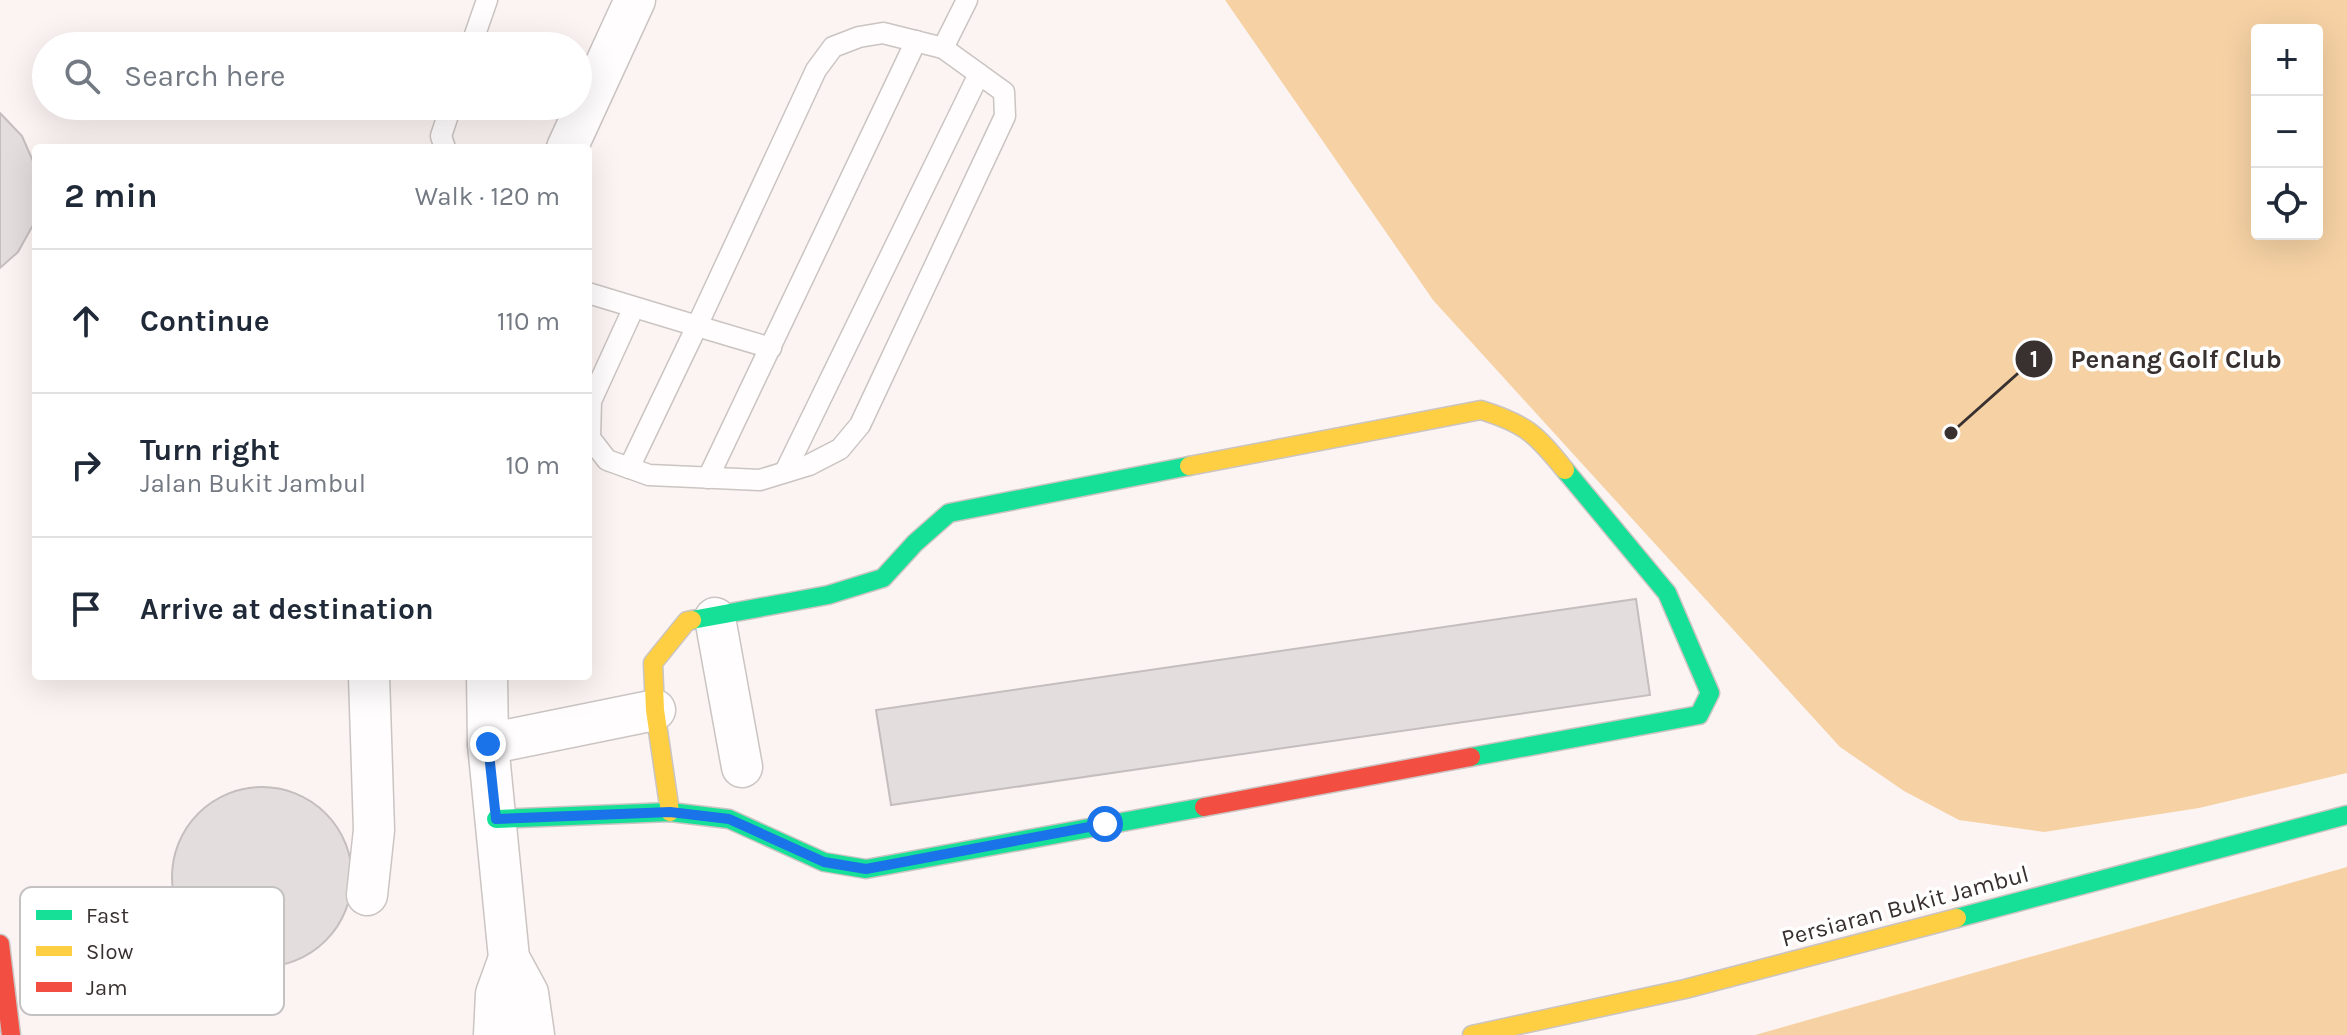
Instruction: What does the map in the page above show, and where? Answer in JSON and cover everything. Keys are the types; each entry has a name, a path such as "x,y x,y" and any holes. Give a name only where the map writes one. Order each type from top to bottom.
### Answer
{"street":[{"path":"592,94 635,0"},
{"path":"569,144 580,120"},
{"path":"496,819 670,812 729,819 824,862 866,869 1699,715 1710,693 1667,593 1544,444 1516,421 1481,410 949,513 915,543 883,578 828,595 687,621 653,663 655,710 670,812"},
{"path":"715,618 742,767"},
{"path":"367,895 374,830 369,680"},
{"path":"487,680 488,744 509,958 528,993 534,1035"},
{"path":"488,744 655,710"},
{"name":"Persiaran Bukit Jambul","path":"1472,1035 1685,989 2347,815"},
{"path":"0,944 13,1033"},
{"path":"494,1035 496,994 509,958"}],"lane":[{"path":"476,32 487,0"},
{"path":"943,48 967,0"},
{"path":"592,441 607,460 629,468 649,475 760,480 809,465 840,449 860,425 1005,116 1004,92 943,48 883,33 859,37 833,47 816,70 629,468"},
{"path":"708,478 916,41"},
{"path":"785,472 979,74"},
{"path":"444,144 441,136 446,120"},
{"path":"592,294 771,348"},
{"path":"592,399 634,307"}],"shaded area":[{"path":"1225,0 2347,0 2347,773 2199,808 2044,832 1959,820 1904,791 1840,747 1433,300"},
{"path":"2347,867 2347,1035 1755,1035"}],"building":[{"path":"0,113 22,136 32,159 32,227 18,252 0,268"},
{"path":"1636,599 1650,695 891,805 876,710"},
{"path":"244,789 280,789 312,802 337,827 350,859 350,895 337,927 312,952 284,964 284,887 173,887 174,859 187,827 212,802"}],"traffic: fast":[{"path":"692,620 828,595 883,578 915,543 949,513 1189,466"},
{"path":"1471,757 1699,715 1710,693 1667,593 1565,470"},
{"path":"496,819 670,812 729,819 824,862 866,869 1204,807"},
{"path":"1957,918 2347,815"}],"traffic: slow":[{"path":"1189,466 1481,410 1509,420 1529,432 1565,470"},
{"path":"670,812 655,710 653,663 687,621 692,620"},
{"path":"1472,1035 1685,989 1957,918"}],"traffic: jam":[{"path":"1204,807 1471,757"},
{"path":"0,944 11,1035"}],"place":[{"name":"Penang Golf Club","path":"1951,433"}],"route":[{"path":"488,744 496,819 670,812 729,819 824,862 866,869 1105,824"}]}
